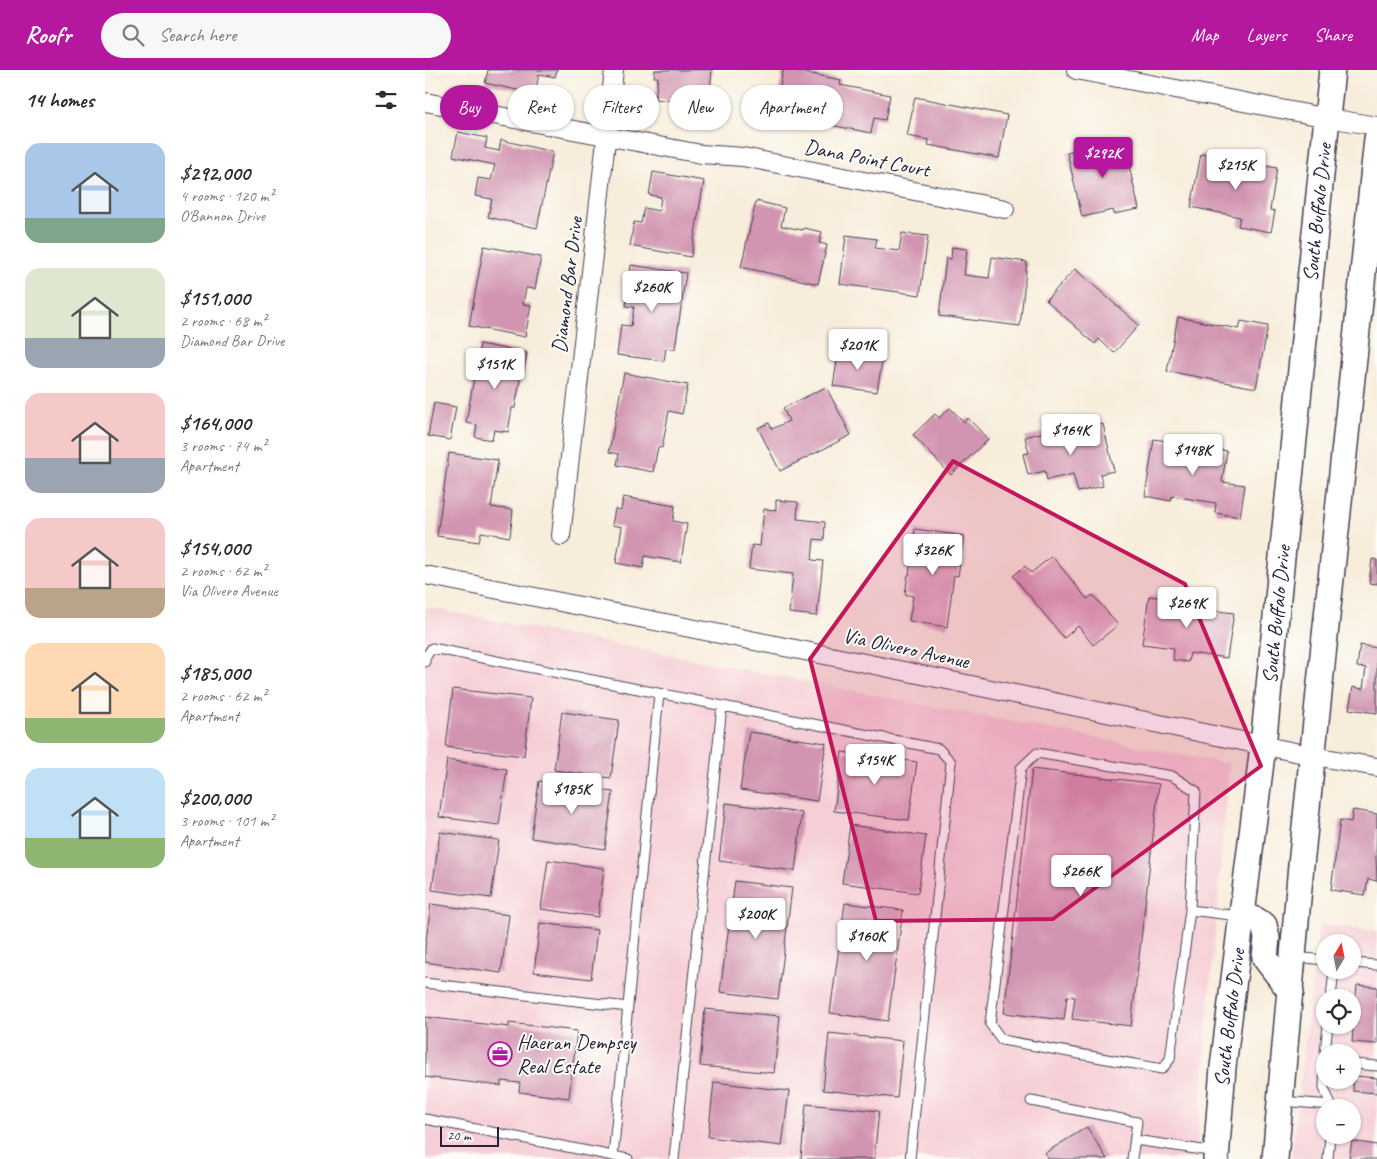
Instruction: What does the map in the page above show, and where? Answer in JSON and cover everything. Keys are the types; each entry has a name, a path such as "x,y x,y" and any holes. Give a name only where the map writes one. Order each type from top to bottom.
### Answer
{"main road":[{"name":"South Buffalo Drive","path":"1216,1156 1223,1067 1263,746 1332,70"},
{"path":"1275,1159 1301,865 1314,756 1377,139"},
{"path":"1241,916 1256,920 1264,925 1267,938 1265,958 1291,992"}],"street":[{"name":"Diamond Bar Drive","path":"561,536 614,70"},
{"path":"1076,70 1377,126"},
{"name":"Dana Point Court","path":"425,102 701,154 743,157 1005,209"},
{"name":"Via Olivero Avenue","path":"425,575 851,660 1263,746 1377,767"}],"lane":[{"path":"425,662 425,658 432,648 939,749 951,762 910,1159"},
{"path":"613,1156 659,694"},
{"path":"674,1159 722,706"},
{"path":"1037,754 1172,776 1196,792 1190,910 1170,1059 1163,1069 1003,1040 991,1024 1021,768 1037,754"},
{"path":"1190,910 1241,916"},
{"path":"1294,957 1316,959"},
{"path":"1361,964 1377,965"},
{"path":"425,983 628,1007"},
{"path":"1361,1065 1377,1066"},
{"path":"1031,1101 1137,1122 1132,1159"},
{"path":"1281,1101 1316,1104"},
{"path":"425,1119 628,1159"},
{"path":"1135,1140 1216,1156"},
{"path":"1328,1159 1329,1144"}],"highlighted area":[{"path":"953,461 1185,584 1261,766 1053,919 876,921 810,659"}],"shaded area":[{"path":"425,607 1229,764 1196,1159 425,1159"},
{"path":"1319,924 1377,931 1377,1159 1291,1159 1316,949 1316,979 1361,979 1361,934 1318,934"}],"building":[{"path":"488,70 557,70 555,77 539,74 537,85 508,85 508,88 485,83"},
{"path":"655,70 712,70 710,85 669,85 669,101 659,99 658,77 654,77"},
{"path":"783,70 792,70 841,80 840,85 780,85"},
{"path":"843,86 890,95 885,120 874,118 871,133 843,128"},
{"path":"915,97 1007,115 999,158 928,145 929,140 907,136"},
{"path":"458,132 487,138 485,148 499,151 501,140 553,152 537,228 488,217 492,199 475,196 478,178 491,180 495,165 453,156"},
{"path":"1123,140 1139,209 1114,214 1113,210 1082,217 1067,152"},
{"path":"1201,154 1277,168 1270,210 1275,211 1271,232 1238,226 1240,217 1191,207"},
{"path":"653,172 704,181 691,257 630,246 634,222 641,223 644,208 659,211 661,197 649,195"},
{"path":"756,201 785,208 781,226 822,232 819,243 827,245 818,284 741,267"},
{"path":"902,233 928,236 920,295 840,284 846,235 877,239 875,248 899,251"},
{"path":"484,246 541,257 535,289 526,288 523,304 531,305 525,337 469,326"},
{"path":"952,247 967,249 964,275 989,278 992,257 1027,262 1020,326 939,316 946,258 951,259"},
{"path":"631,265 686,273 675,349 666,348 664,361 617,355 621,325 631,326 634,307 626,306"},
{"path":"1075,269 1139,325 1114,353 1099,339 1095,344 1046,300"},
{"path":"1178,317 1239,329 1241,321 1268,326 1256,388 1167,371"},
{"path":"480,344 527,353 515,408 512,408 508,432 494,430 492,440 475,437 477,425 466,423"},
{"path":"839,349 883,356 877,392 833,386"},
{"path":"624,373 688,385 682,414 669,411 662,448 658,447 653,472 617,465 619,454 609,452"},
{"path":"826,387 851,435 780,471 758,428 769,423 772,429 789,421 783,408"},
{"path":"434,403 456,407 450,440 428,436"},
{"path":"950,408 964,422 968,418 988,439 951,475 913,435 935,414 939,418"},
{"path":"1103,424 1114,471 1100,474 1103,486 1078,492 1073,474 1047,480 1045,471 1028,475 1023,454 1029,453 1025,437 1044,432 1045,437"},
{"path":"1154,439 1227,451 1222,482 1245,485 1240,517 1215,513 1216,503 1172,496 1171,501 1145,496"},
{"path":"449,453 498,460 491,507 513,510 510,537 481,532 479,542 437,536"},
{"path":"623,497 675,506 673,521 687,524 681,562 645,556 643,568 616,563 622,527 612,525 615,509 621,510"},
{"path":"776,500 798,502 797,519 825,522 824,540 814,539 812,560 823,561 817,616 789,613 793,574 749,569 752,545 760,546 764,509 776,510"},
{"path":"915,529 964,536 958,576 954,575 947,627 909,621 913,596 905,594"},
{"path":"1052,556 1087,599 1093,595 1118,625 1093,645 1078,626 1064,638 1013,576 1025,566 1031,573"},
{"path":"1372,559 1377,560 1377,584 1369,583"},
{"path":"1149,596 1186,601 1186,607 1234,613 1227,658 1190,653 1188,662 1173,660 1174,648 1142,644"},
{"path":"1360,645 1377,648 1377,713 1349,709 1353,687 1363,689 1366,668 1357,667"},
{"path":"453,689 531,698 524,756 446,747"},
{"path":"562,712 619,720 611,778 554,770"},
{"path":"749,732 826,743 817,801 740,790"},
{"path":"842,752 917,762 909,820 834,811"},
{"path":"447,760 507,769 499,825 439,817"},
{"path":"1032,769 1159,784 1131,1026 1072,1019 1075,997 1067,996 1064,1020 1004,1013"},
{"path":"539,781 613,792 605,849 531,838"},
{"path":"726,803 802,813 795,871 719,861"},
{"path":"1353,810 1377,814 1377,881 1368,879 1365,895 1331,890 1340,820 1351,822"},
{"path":"850,825 926,836 918,893 842,883"},
{"path":"440,832 499,840 491,898 432,890"},
{"path":"548,860 604,868 598,917 541,909"},
{"path":"735,881 792,888 778,999 720,992"},
{"path":"845,903 903,910 888,1021 830,1013"},
{"path":"431,904 509,915 501,973 425,962 425,947"},
{"path":"540,923 597,930 591,979 534,972"},
{"path":"1357,985 1377,987 1377,1044 1352,1042 1353,1034 1361,1034 1361,989 1357,989"},
{"path":"705,1009 780,1016 774,1073 700,1066"},
{"name":"Haeran Dempsey Real Estate","path":"425,1017 509,1027 509,1023 577,1031 569,1098 519,1092 520,1083 501,1081 501,1086 425,1077"},
{"path":"829,1033 903,1041 897,1098 823,1090"},
{"path":"1361,1077 1377,1078 1377,1093 1353,1091 1353,1089 1361,1089"},
{"path":"714,1082 789,1091 782,1146 708,1137"},
{"path":"806,1104 879,1111 874,1159 801,1159"},
{"path":"1087,1127 1107,1159 1049,1159 1045,1153"},
{"path":"1361,1142 1377,1145 1377,1159 1349,1159 1352,1144 1361,1144"}],"place":[{"name":"Haeran Dempsey Real Estate","path":"500,1054"}]}
